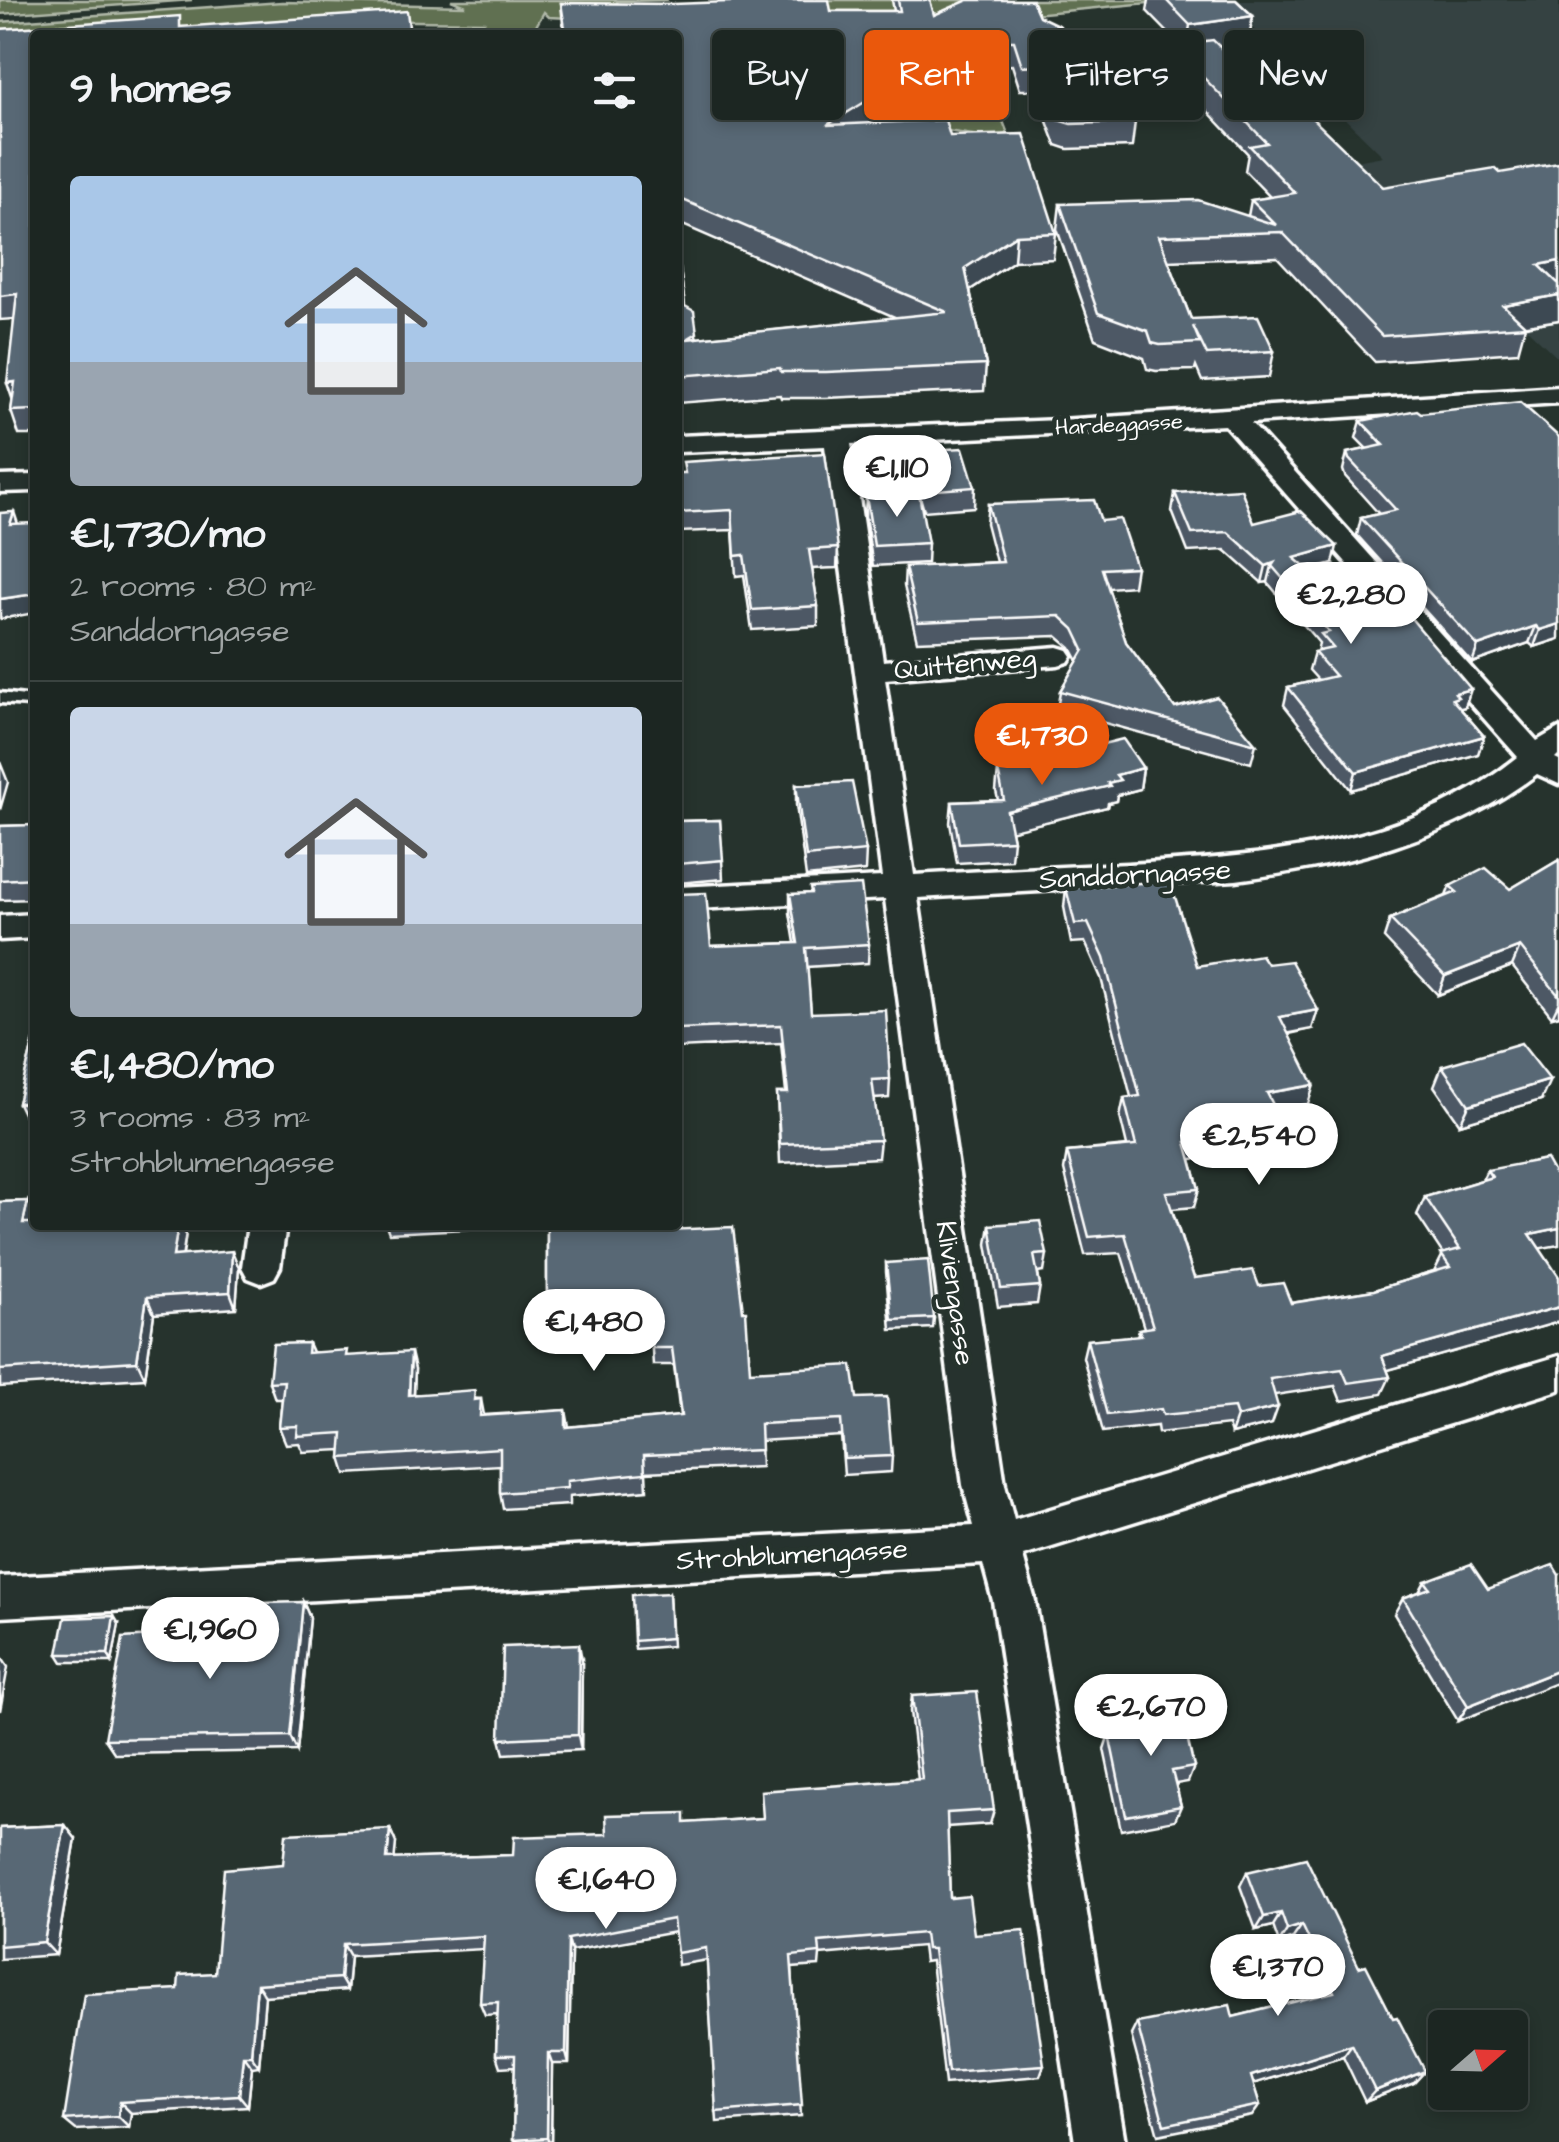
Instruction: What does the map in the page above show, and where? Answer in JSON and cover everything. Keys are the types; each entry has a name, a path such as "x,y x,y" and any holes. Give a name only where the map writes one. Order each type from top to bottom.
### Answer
{"street":[{"name":"Hardeggasse","path":"682,444 1233,418 1559,395"},
{"path":"1233,418 1552,758"},
{"name":"Kliviengasse","path":"838,439 984,1484 1014,1601 1100,2142"},
{"path":"0,484 30,482"},
{"name":"Quittenweg","path":"871,671 1058,656"},
{"name":"Sanddorngasse","path":"682,898 1296,862 1417,830 1474,805 1552,758"},
{"path":"0,928 30,926"},
{"path":"261,1267 266,1230"},
{"name":"Strohblumengasse","path":"0,1597 998,1544 1559,1373"}],"lane":[{"path":"0,698 29,700"}],"shaded area":[{"path":"1224,0 1559,0 1559,359 1351,162 1383,156 1346,120 1364,120 1364,30 1255,30"}],"green space":[{"path":"0,0 192,0 0,14"},
{"path":"451,0 667,0 619,1 591,19 549,17 544,12 534,30 474,30 483,22 347,20 139,30 30,30 30,36 0,45 0,22 282,2 466,6"},
{"path":"777,0 1180,0 1043,13 785,18"},
{"path":"932,120 1003,120 1008,134 991,138 935,129"}],"building":[{"path":"829,0 831,11 900,11 898,0 930,0 934,15 968,0 1032,0 1039,16 1061,30 1029,30 1029,66 1022,66 1014,41 1009,41 1009,30 864,30 864,103 844,115 844,30 712,30 712,120 835,120 827,125 945,120 950,136 1024,134 1056,233 1016,235 965,268 986,365 826,372 781,372 780,368 682,376 682,284 685,306 694,311 697,333 687,339 947,312 682,200 682,30 565,30 561,3"},
{"path":"1166,0 1236,0 1253,16 1190,25"},
{"path":"407,11 409,30 30,30 30,410 11,411 15,382 7,383 17,294 0,296 0,29 180,16 180,27"},
{"path":"1213,40 1224,51 1224,99 1204,78 1204,41"},
{"path":"1058,120 1135,122 1071,124"},
{"path":"1245,120 1314,120 1383,187 1495,168 1500,173 1559,163 1559,261 1539,265 1559,284 1559,295 1503,305 1526,326 1382,336 1282,232 1159,236 1191,319 1258,316 1274,351 1207,355 1193,326 1200,343 1160,345 1152,343 1148,331 1098,313 1060,204 1198,200 1276,225 1251,200 1295,193 1250,146 1267,143"},
{"path":"1520,402 1559,437 1559,624 1540,630 1536,626 1478,646 1361,518 1396,510 1347,453 1384,445 1361,421 1417,410 1421,413"},
{"path":"963,448 975,487 925,491 914,451"},
{"path":"825,453 838,548 809,550 818,606 752,610 744,555 735,556 732,510 682,513 683,462"},
{"path":"1241,489 1254,523 1301,511 1337,546 1294,558 1358,612 1398,603 1471,689 1455,693 1458,697 1452,699 1484,736 1356,772 1288,687 1335,676 1314,652 1333,648 1321,634 1329,632 1272,566 1274,563 1266,566 1228,532 1192,534 1175,493"},
{"path":"919,494 928,543 874,546 866,496"},
{"path":"1094,500 1101,521 1120,519 1136,567 1102,569 1126,642 1175,708 1217,697 1256,744 1060,691 1084,650 1074,629 1060,616 918,622 905,567 1003,562 988,504"},
{"path":"14,512 10,524 30,523 30,595 0,599 0,513"},
{"path":"1123,739 1143,768 1116,775 1120,780 1108,783 1110,786 1007,811 1013,840 959,843 952,802 1004,800 998,770"},
{"path":"852,782 866,851 806,857 796,785"},
{"path":"720,820 723,860 682,864 682,821"},
{"path":"30,825 30,878 0,880 0,826"},
{"path":"1559,860 1559,996 1520,947 1445,976 1390,919 1457,892 1450,886 1486,868 1510,889"},
{"path":"1170,881 1197,966 1261,955 1267,964 1291,961 1318,1010 1280,1017 1314,1085 1267,1093 1287,1132 1186,1142 1199,1189 1166,1192 1194,1278 1253,1270 1259,1286 1283,1283 1291,1303 1374,1290 1450,1267 1441,1254 1460,1249 1425,1197 1492,1177 1487,1170 1546,1159 1559,1182 1559,1228 1530,1234 1559,1277 1559,1307 1382,1356 1390,1377 1348,1383 1342,1369 1270,1379 1278,1407 1237,1417 1234,1408 1163,1415 1161,1409 1107,1415 1087,1340 1141,1335 1139,1329 1153,1327 1125,1234 1089,1237 1067,1152 1136,1146 1124,1098 1140,1096 1104,958 1088,923 1075,924 1066,888"},
{"path":"861,885 869,944 806,948 811,1013 886,1010 890,1079 872,1080 880,1140 780,1144 777,1093 788,1093 781,1025 682,1029 682,894 706,893 711,946 798,943 790,894 811,893 810,888"},
{"path":"1521,1043 1550,1080 1469,1105 1442,1066"},
{"path":"30,1056 30,1103 18,1103"},
{"path":"28,1201 23,1223 30,1223 30,1230 177,1230 173,1256 232,1251 230,1292 147,1297 137,1361 0,1370 0,1202"},
{"path":"1040,1221 1047,1254 1034,1255 1040,1286 1001,1289 990,1225"},
{"path":"733,1227 746,1311 750,1371 852,1365 857,1398 887,1397 892,1456 844,1458 841,1420 760,1424 761,1450 644,1455 645,1473 567,1481 567,1488 500,1493 500,1448 341,1458 343,1433 297,1436 298,1426 279,1427 284,1381 269,1382 273,1344 308,1343 307,1353 347,1350 346,1356 411,1352 409,1395 475,1390 474,1400 481,1399 480,1416 566,1410 566,1427 681,1416 672,1348 652,1348 651,1318 638,1319 637,1297 587,1300 587,1292 547,1295 547,1230"},
{"path":"928,1260 934,1318 892,1320 886,1263"},
{"path":"1471,1564 1488,1589 1553,1565 1559,1575 1559,1670 1468,1706 1403,1598 1430,1588 1425,1581"},
{"path":"669,1593 671,1638 634,1641 632,1595"},
{"path":"303,1602 290,1736 105,1739 123,1638 259,1629 263,1603"},
{"path":"114,1616 108,1654 58,1654 65,1618"},
{"path":"579,1644 578,1735 500,1739 503,1647"},
{"path":"977,1692 994,1810 947,1813 950,1898 969,1896 974,1934 1024,1930 1044,2065 948,2072 933,1949 926,1949 924,1933 819,1942 820,1953 791,1956 802,2105 716,2112 706,1948 677,1953 673,1919 568,1939 566,2053 548,2053 547,2138 513,2140 515,2055 496,2055 498,2002 480,2003 484,1936 343,1944 340,1978 257,1984 251,2055 243,2055 239,2095 120,2102 118,2116 64,2120 84,1994 178,1989 179,1975 215,1973 224,1869 283,1864 286,1834 390,1829 387,1859 513,1855 514,1837 607,1834 606,1815 685,1813 685,1823 763,1818 761,1791 922,1779 912,1696"},
{"path":"1180,1707 1194,1767 1172,1771 1181,1806 1126,1816 1109,1734 1124,1733 1122,1715"},
{"path":"65,1825 44,1942 0,1946 0,1828"},
{"path":"1306,1858 1359,1967 1366,1965 1425,2071 1375,2091 1352,2044 1251,2076 1260,2105 1164,2125 1137,2023 1230,2005 1233,2017 1334,1992 1302,1925 1287,1930 1281,1913 1264,1917 1247,1872"}]}
